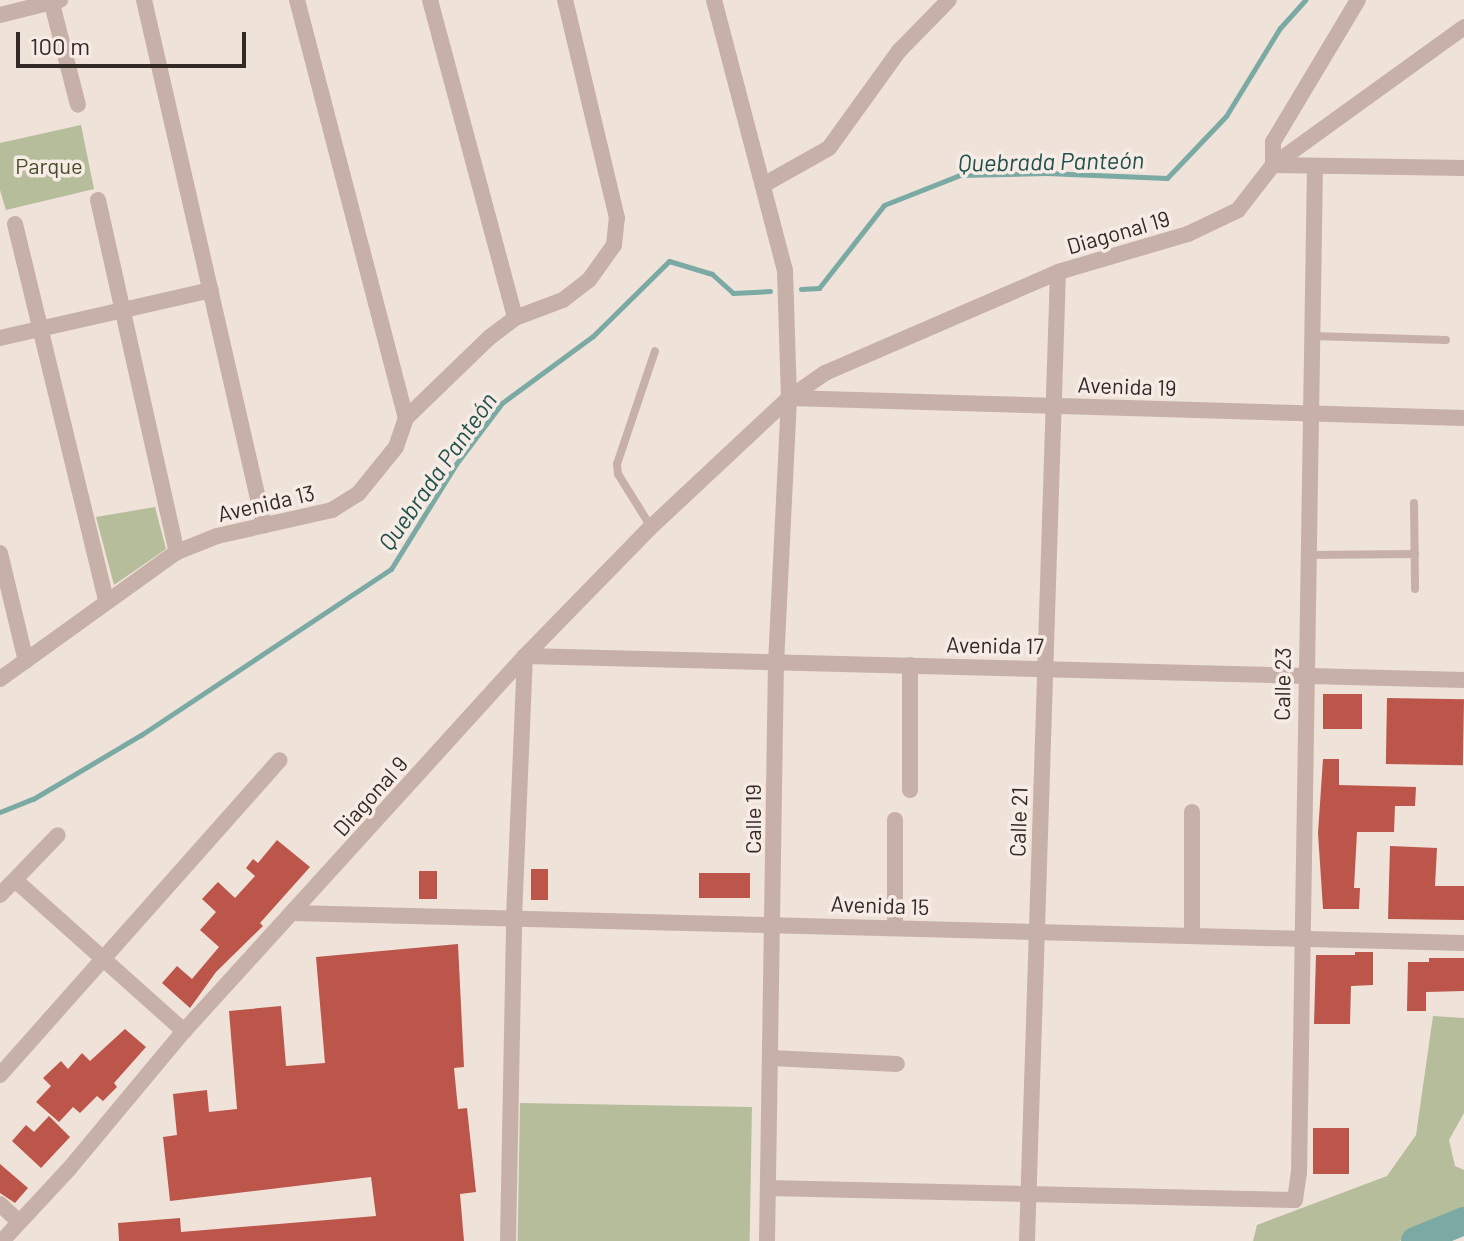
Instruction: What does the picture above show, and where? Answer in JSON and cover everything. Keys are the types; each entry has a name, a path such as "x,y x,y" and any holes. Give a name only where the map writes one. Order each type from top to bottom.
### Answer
{"street":[{"path":"144,0 264,525"},
{"path":"297,0 406,418"},
{"path":"430,0 515,318"},
{"name":"Avenida 13","path":"0,679 177,552 217,536 332,510 358,494 396,447 406,418 490,337 515,318 563,300 589,280 614,245 617,218 565,0"},
{"path":"765,184 811,160 837,140 899,51 949,0"},
{"name":"Diagonal 19","path":"789,398 825,373 1058,272 1188,234 1238,210 1273,165 1273,142 1358,0"},
{"path":"0,15 54,1 78,105"},
{"name":"Calle 19","path":"719,3 784,260 789,398 776,662 767,1241"},
{"path":"1273,165 1464,27"},
{"path":"1273,165 1464,168"},
{"name":"Calle 23","path":"1028,1196 1295,1200 1299,1173 1304,675 1315,168"},
{"path":"98,200 177,552"},
{"path":"15,224 106,601"},
{"name":"Calle 21","path":"1027,1241 1058,272"},
{"path":"0,338 211,290"},
{"name":"Avenida 19","path":"789,398 1464,418"},
{"name":"Diagonal 9","path":"2,1241 69,1169 184,1031 525,656 651,527 789,398"},
{"path":"0,553 26,661"},
{"path":"508,1241 514,918 525,656"},
{"name":"Avenida 17","path":"525,656 1464,680"},
{"path":"910,665 910,790"},
{"path":"0,1075 280,760"},
{"path":"1192,812 1192,936"},
{"path":"895,820 895,928"},
{"path":"0,895 58,835"},
{"path":"15,880 184,1031"},
{"name":"Avenida 15","path":"293,913 1464,943"},
{"path":"771,1058 897,1064"},
{"path":"768,1188 1028,1196"},
{"path":"0,1204 19,1222"}],"lane":[{"path":"1312,336 1446,340"},
{"path":"651,527 618,474 617,464 655,351"},
{"path":"1414,503 1415,589"},
{"path":"1307,555 1415,554"}],"green space":[{"name":"Parque","path":"81,125 94,189 6,210 0,190 0,143"},
{"path":"155,507 166,549 114,585 96,517"},
{"path":"1433,1016 1464,1018 1464,1113 1449,1140 1455,1166 1464,1170 1464,1218 1399,1241 1253,1241 1257,1225 1387,1176 1416,1135"},
{"path":"520,1103 752,1107 750,1241 518,1241"}],"building":[{"path":"1323,694 1362,694 1362,729 1323,729"},
{"path":"1387,698 1464,699 1463,765 1386,764"},
{"path":"1323,759 1339,759 1339,785 1416,787 1415,806 1395,806 1394,832 1357,832 1354,888 1360,888 1359,909 1323,909 1318,833"},
{"path":"277,840 310,867 260,923 263,926 216,972 190,1008 162,983 177,966 192,979 219,947 200,930 216,912 202,899 218,882 235,898 255,876 246,868 253,859 258,863"},
{"path":"1390,846 1437,848 1435,886 1464,886 1464,920 1388,919"},
{"path":"531,869 548,869 548,900 531,900"},
{"path":"419,871 437,871 437,899 419,899"},
{"path":"699,873 750,873 750,898 699,898"},
{"path":"458,944 464,1067 454,1068 458,1109 467,1108 476,1192 460,1194 464,1241 119,1241 118,1223 180,1218 181,1232 376,1216 371,1177 170,1201 163,1137 177,1135 173,1094 207,1090 209,1112 237,1109 229,1011 281,1006 286,1066 325,1063 316,957"},
{"path":"1355,952 1373,952 1373,985 1351,986 1350,1024 1314,1024 1316,955 1355,955"},
{"path":"1429,958 1464,958 1464,991 1426,992 1426,1011 1407,1011 1408,962 1429,962"},
{"path":"125,1029 146,1047 114,1083 117,1087 103,1101 97,1096 80,1113 73,1107 59,1122 36,1102 51,1086 43,1078 61,1061 68,1069 82,1053 90,1061"},
{"path":"49,1116 70,1137 41,1168 12,1141 26,1125 34,1132"},
{"path":"1313,1128 1349,1128 1349,1174 1313,1174"},
{"path":"0,1164 28,1188 15,1203 0,1193"}],"waterway":[{"name":"Quebrada Panteón","path":"801,289 819,288 884,205 960,175 1046,173 1167,178 1226,116 1280,28 1305,0"},
{"name":"Quebrada Panteón","path":"0,812 33,799 141,735 391,569 456,464 502,403 593,336 669,261 712,274 733,293 770,291"},
{"path":"1415,1241 1464,1221"}]}
